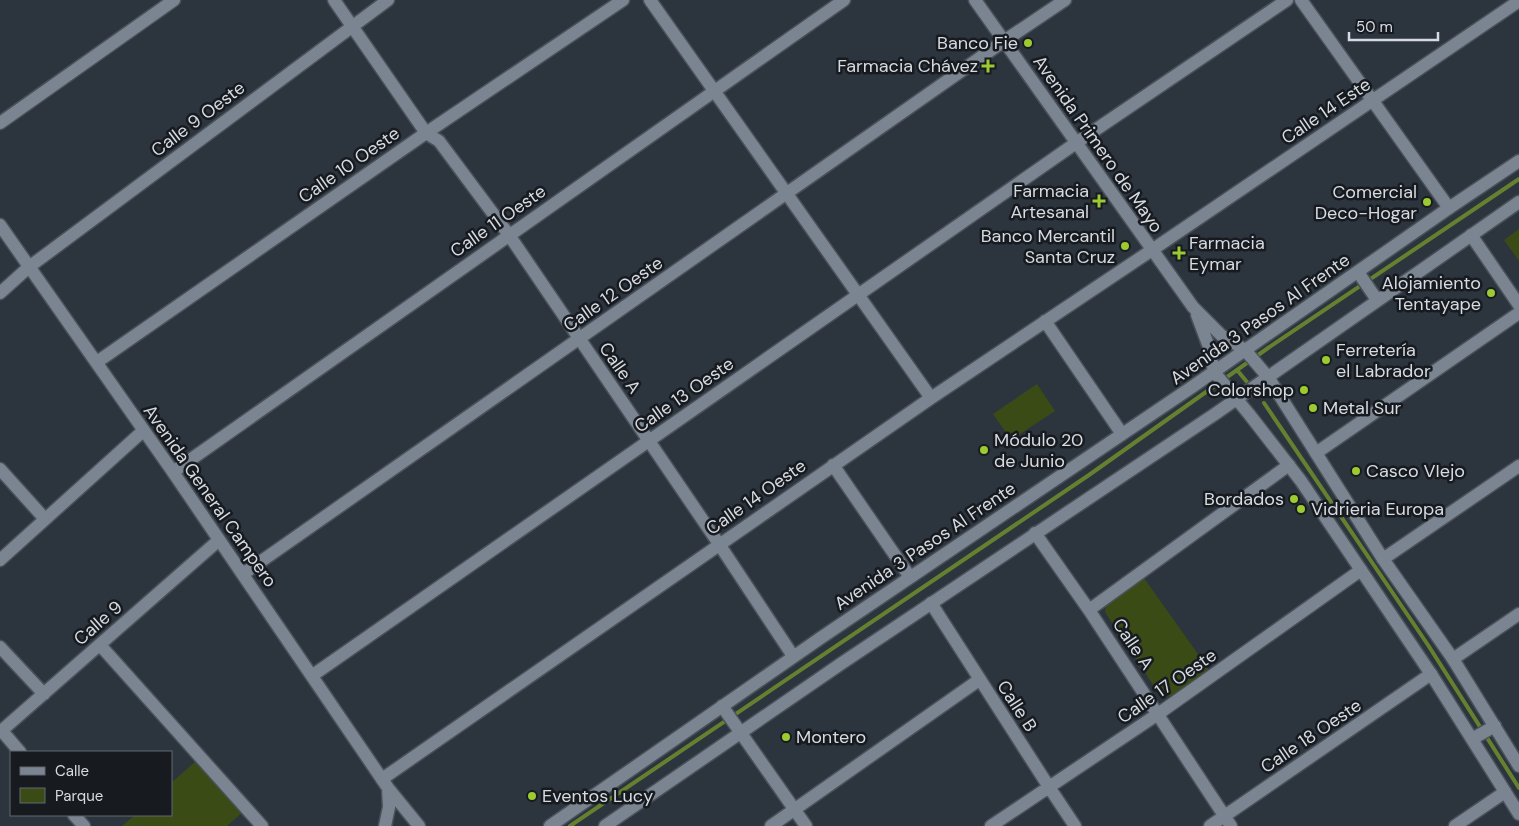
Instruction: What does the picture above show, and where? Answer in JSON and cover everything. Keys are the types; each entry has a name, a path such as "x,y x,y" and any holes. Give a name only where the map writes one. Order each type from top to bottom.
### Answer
{"street":[{"path":"0,123 174,0"},
{"name":"Calle A","path":"334,0 426,132 439,141 509,235 793,656"},
{"name":"Calle 9 Oeste","path":"0,293 29,267 388,0"},
{"name":"Calle 10 Oeste","path":"97,362 426,132 623,0"},
{"path":"650,0 931,398"},
{"name":"Calle 11 Oeste","path":"173,472 844,0"},
{"name":"Avenida Primero de Mayo","path":"975,0 1193,308 1221,335 1246,351 1264,372 1384,559 1453,659 1493,727 1519,766"},
{"name":"Calle 12 Oeste","path":"243,574 1065,0"},
{"name":"Calle 13 Oeste","path":"312,675 1076,143 1287,0"},
{"path":"1301,0 1449,208"},
{"name":"Calle 14 Este","path":"1152,250 1519,1"},
{"name":"Avenida 3 Pasos Al Frente","path":"606,826 731,719 793,656 1122,434 1216,373 1359,275 1449,208 1519,161"},
{"name":"Avenida 3 Pasos Al Frente","path":"550,826 931,603 1237,398 1264,372 1377,300 1519,202"},
{"name":"Avenida General Campero","path":"0,225 173,472 385,783 419,826"},
{"path":"1471,235 1519,305"},
{"name":"Calle 14 Oeste","path":"385,783 719,544 1044,321 1152,250"},
{"path":"1359,275 1377,300"},
{"name":"Avenida Primero de Mayo","path":"1193,308 1209,347 1216,373"},
{"path":"1316,453 1519,313"},
{"path":"1044,321 1122,434"},
{"path":"1216,373 1289,465 1474,738 1519,814"},
{"path":"0,560 143,431"},
{"path":"833,465 910,577"},
{"path":"1089,610 1289,465"},
{"path":"1384,559 1519,466"},
{"path":"0,469 45,519"},
{"name":"Calle A","path":"1035,533 1089,610 1228,821"},
{"name":"Calle 9","path":"1,732 219,540"},
{"name":"Calle 17 Oeste","path":"991,826 1158,714 1360,570"},
{"name":"Calle B","path":"931,603 1075,826"},
{"path":"1453,659 1519,614"},
{"path":"100,645 262,826"},
{"path":"0,647 44,694"},
{"name":"Calle 18 Oeste","path":"1210,826 1228,821 1431,674"},
{"path":"771,826 979,680"},
{"path":"731,719 806,826"},
{"path":"1474,738 1493,727"},
{"path":"1,732 19,751"},
{"path":"385,783 389,806 385,826"},
{"path":"1455,826 1505,792"},
{"path":"75,816 84,826"}],"green space":[{"path":"1519,229 1519,261 1504,240"},
{"path":"1037,384 1055,411 1011,440 993,414"},
{"path":"1144,578 1210,671 1172,696 1165,697 1159,694 1105,612 1107,602"},
{"path":"196,761 243,812 227,826 122,826 134,816 172,816 172,782"}],"waterway":[{"path":"570,826 1089,475 1268,348 1519,179"},
{"path":"1237,370 1247,382"},
{"path":"1264,403 1428,645 1519,788"}],"place":[{"name":"Banco Fie","path":"1028,43"},
{"name":"Farmacia Chávez","path":"988,66"},
{"name":"Farmacia Artesanal","path":"1099,201"},
{"name":"Comercial Deco-Hogar","path":"1427,202"},
{"name":"Banco Mercantil Santa Cruz","path":"1125,246"},
{"name":"Farmacia Eymar","path":"1179,253"},
{"name":"Alojamiento Tentayape","path":"1491,293"},
{"name":"Ferretería el Labrador","path":"1326,360"},
{"name":"Colorshop","path":"1304,390"},
{"name":"Metal Sur","path":"1313,408"},
{"name":"Módulo 20 de Junio","path":"984,450"},
{"name":"Casco VIejo","path":"1356,471"},
{"name":"Bordados","path":"1294,499"},
{"name":"Vidrieria Europa","path":"1301,509"},
{"name":"Montero","path":"786,737"},
{"name":"Eventos Lucy","path":"532,796"}]}
